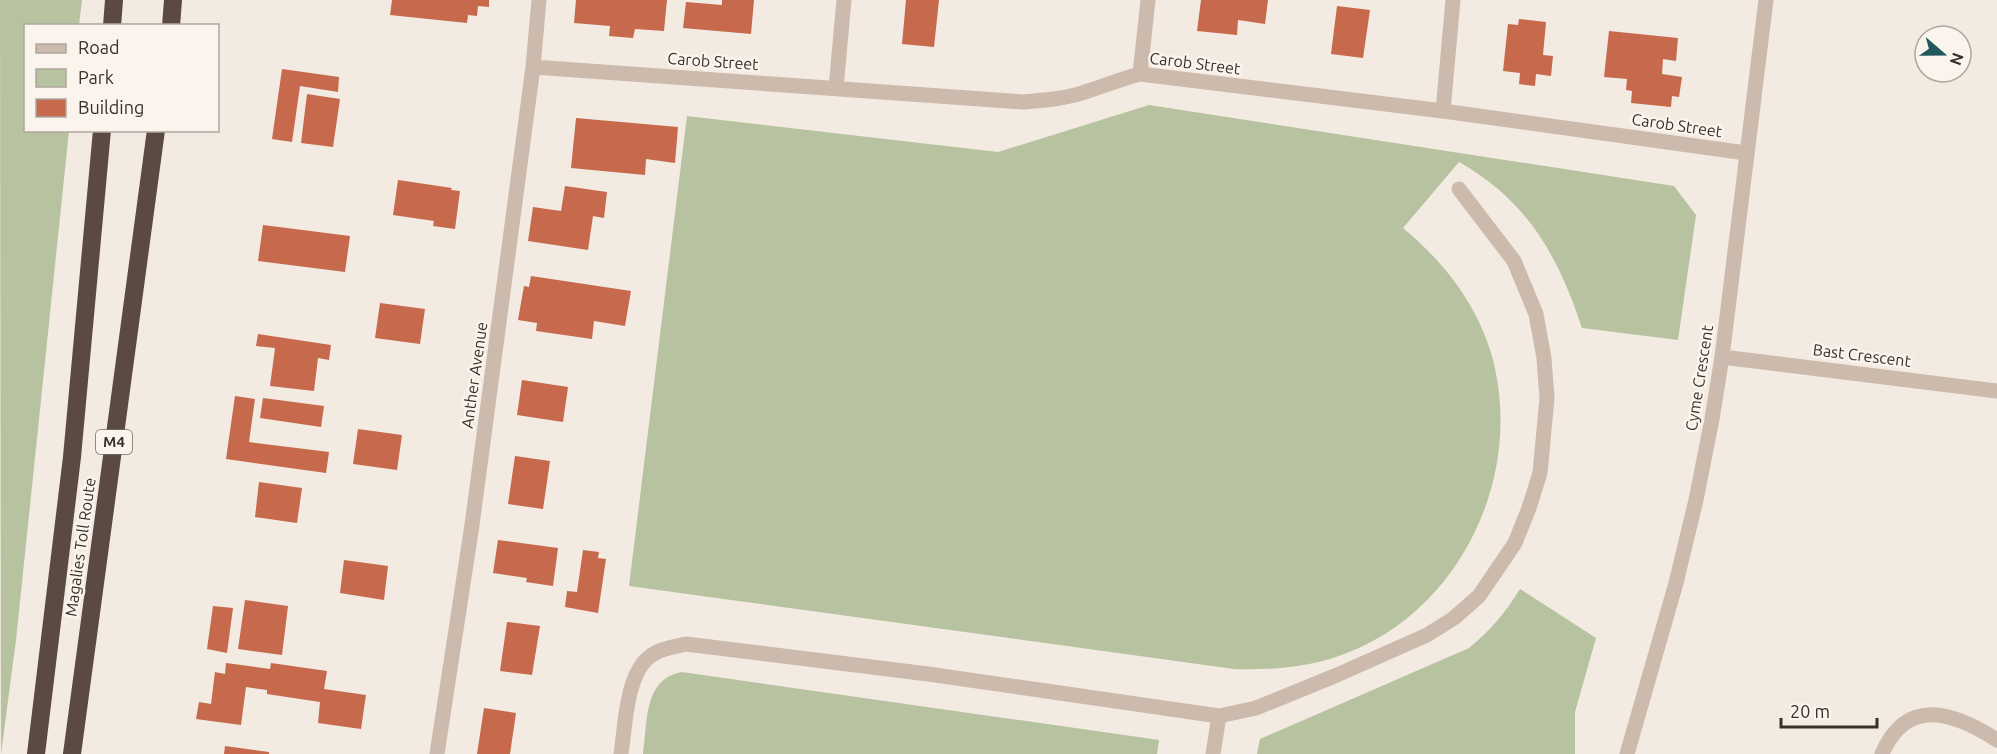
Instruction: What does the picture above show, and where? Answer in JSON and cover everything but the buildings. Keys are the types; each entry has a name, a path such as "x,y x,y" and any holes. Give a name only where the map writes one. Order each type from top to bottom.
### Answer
{"highway":[{"path":"112,24 114,0"},
{"path":"171,24 173,0"},
{"name":"Magalies Toll Route","path":"36,754 72,456 102,132"},
{"name":"Magalies Toll Route","path":"72,754 156,132"}],"street":[{"name":"Anther Avenue","path":"437,754 472,525 533,67 539,0"},
{"path":"836,88 844,0"},
{"path":"1140,74 1148,0"},
{"path":"1443,111 1453,0"},
{"name":"Cyme Crescent","path":"1627,754 1676,583 1696,500 1722,357 1766,0"},
{"name":"Carob Street","path":"533,67 1023,102 1058,99 1084,93 1116,80 1140,74 1443,111 1746,153"},
{"path":"621,754 629,703 637,673 647,659 666,648 686,644 928,674 1219,716 1256,708 1337,675 1427,635 1454,618 1479,597 1515,543 1540,473 1547,398 1544,358 1536,314 1514,261 1459,189"},
{"name":"Bast Crescent","path":"1722,357 1997,391"},
{"path":"1882,754 1888,739 1907,720 1929,715 1951,716 1974,725 1997,740"},
{"path":"1214,754 1219,716"}],"green space":[{"path":"0,0 82,0 79,24 24,24 24,132 69,132 16,640 1,754"},
{"path":"1149,105 1674,186 1696,215 1678,340 1582,328 1562,277 1537,233 1504,194 1459,162 1403,228 1432,254 1456,284 1477,317 1491,353 1500,400 1499,447 1490,493 1472,537 1447,577 1415,611 1377,639 1321,661 1284,668 1234,669 629,586 687,116 998,152"},
{"path":"1520,589 1596,638 1575,712 1575,754 1257,754 1260,739 1469,648 1497,621"},
{"path":"682,672 1159,740 1157,754 643,754 647,716 654,693 660,683 669,676"}]}
